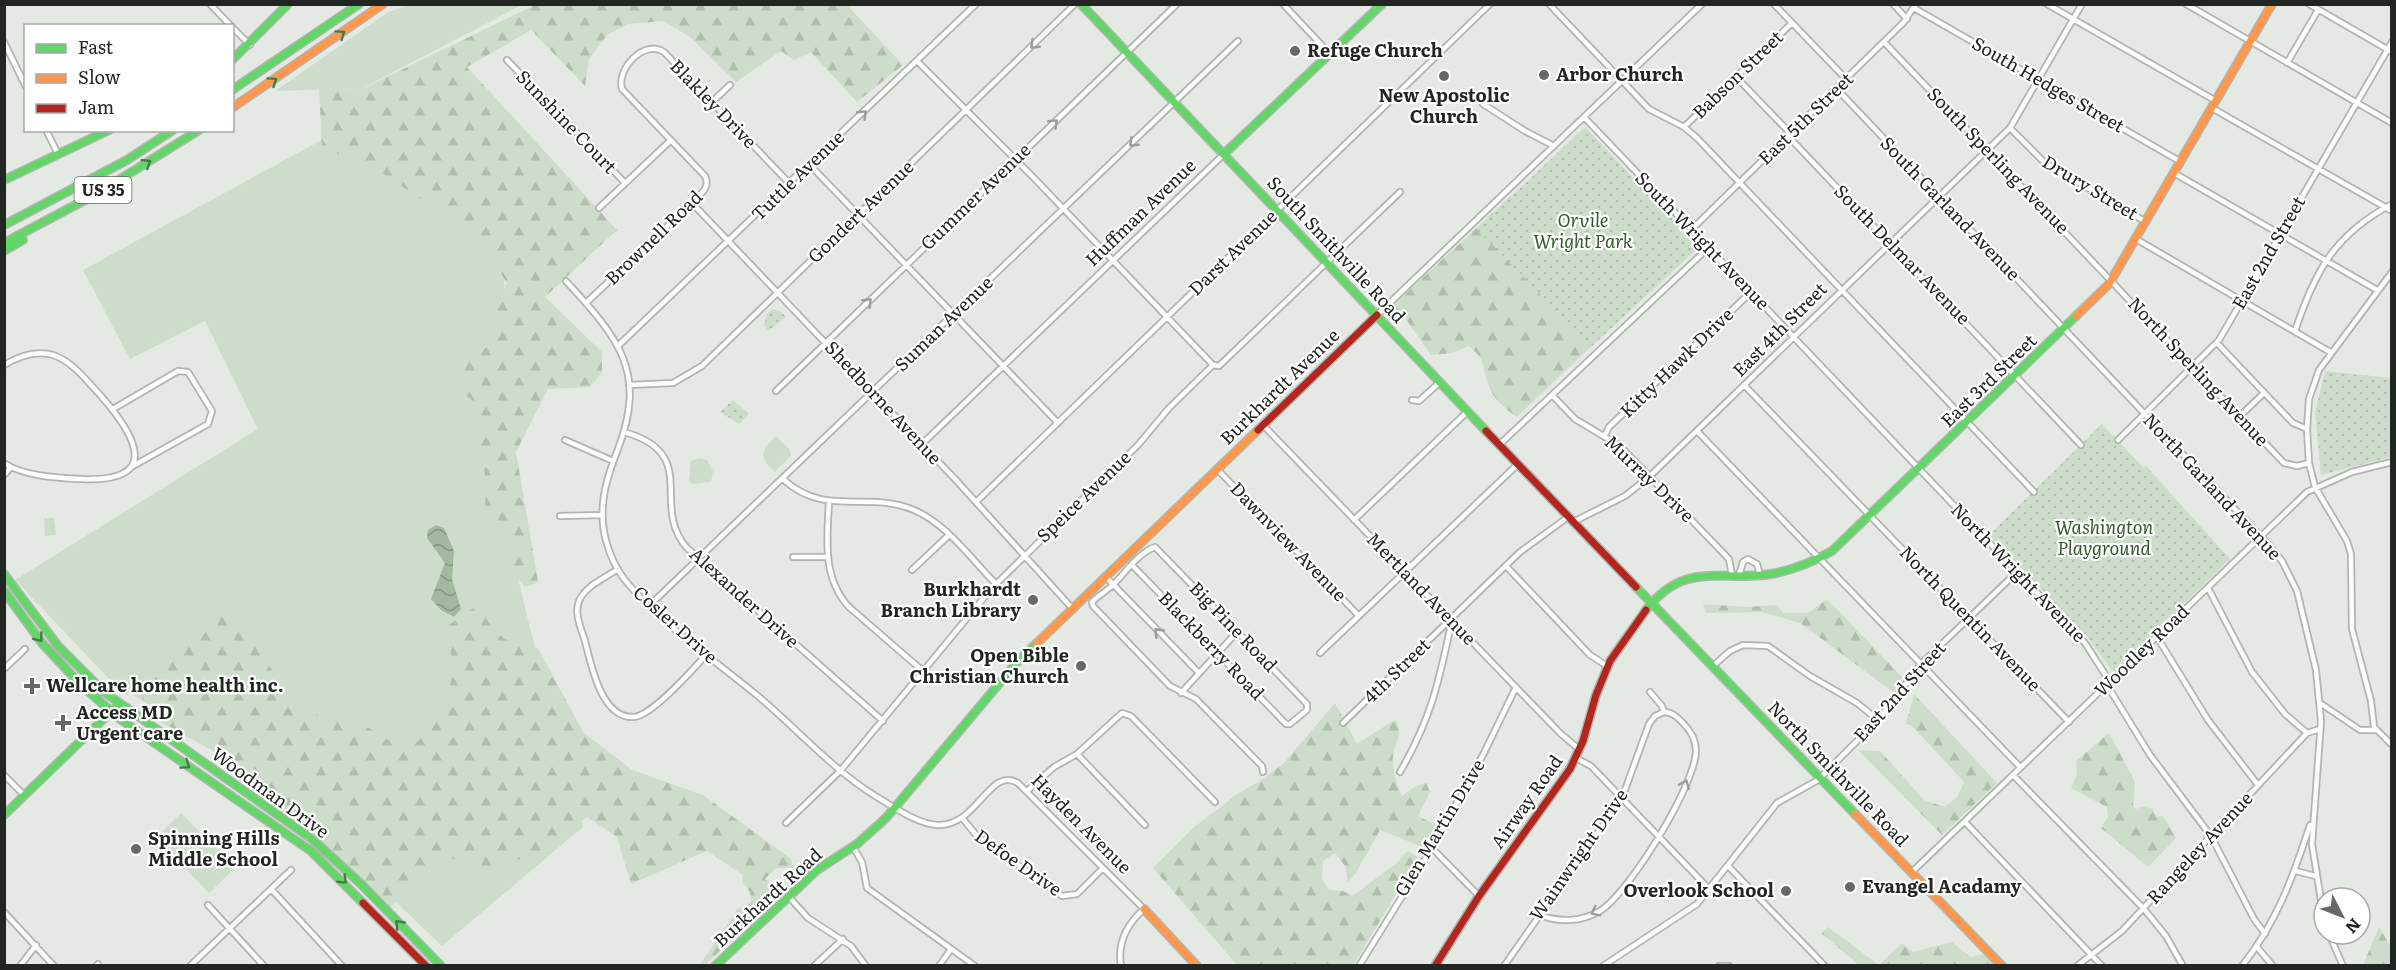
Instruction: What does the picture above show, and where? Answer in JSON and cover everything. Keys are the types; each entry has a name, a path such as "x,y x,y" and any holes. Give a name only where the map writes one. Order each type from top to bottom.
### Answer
{"main road":[{"path":"234,58 250,45 288,4"},
{"path":"234,89 359,4"},
{"path":"234,107 383,4"},
{"name":"South Smithville Road","path":"1081,4 1226,153 1277,211 1570,520 1652,602"},
{"name":"East 3rd Street","path":"1620,644 1652,602 1667,588 1686,578 1703,574 1760,575 1796,568 1820,558 1840,545 2064,329 2111,281 2272,4"},
{"name":"Huffman Avenue","path":"1226,153 1380,5"},
{"path":"4,180 105,132"},
{"name":"US 35","path":"4,225 127,159 171,132"},
{"name":"US 35","path":"4,243 98,193 196,132"},
{"path":"4,251 98,193"},
{"path":"4,218 49,201"},
{"name":"Burkhardt Avenue","path":"897,807 1004,675 1071,607 1377,315"},
{"name":"Woodman Drive","path":"4,574 58,646 118,705 312,839 361,884 441,966"},
{"name":"Woodman Drive","path":"4,591 56,659 112,712 311,851 426,966"},
{"name":"North Smithville Road","path":"1652,602 2002,966"},
{"name":"Airway Road","path":"1435,966 1479,896 1562,782 1576,758 1607,666 1620,644"},
{"path":"4,815 118,705"},
{"name":"Burkhardt Road","path":"715,966 818,870 853,847 897,807"},
{"name":"Hayden Avenue","path":"1144,909 1197,966"}],"street":[{"path":"210,4 230,24"},
{"name":"Tuttle Avenue","path":"619,345 730,242 976,4"},
{"name":"Gondert Avenue","path":"629,385 665,384 687,377 702,366 1076,4"},
{"path":"1283,4 1330,54"},
{"name":"Darst Avenue","path":"976,502 1277,211 1351,136 1490,4"},
{"path":"1549,4 1657,115 1684,127 1740,183 2034,492"},
{"name":"Burkhardt Avenue","path":"1377,315 1702,4"},
{"path":"1774,4 1846,79"},
{"path":"1893,4 1907,19"},
{"path":"2047,4 2391,211"},
{"name":"East 4th Street","path":"1452,620 1538,537 1625,496 1649,477 1795,339 1842,290 2010,128 2082,4"},
{"path":"2186,4 2391,123"},
{"path":"2309,4 2389,51"},
{"name":"Gummer Avenue","path":"776,391 1176,5"},
{"name":"East 5th Street","path":"1691,230 1907,19 1915,6"},
{"name":"South Hedges Street","path":"1915,6 2181,162"},
{"path":"2287,63 2318,10"},
{"name":"Babson Street","path":"1684,127 1792,23"},
{"path":"234,28 250,45"},
{"name":"Suman Avenue","path":"649,606 1238,41"},
{"path":"4,42 24,83"},
{"name":"South Sperling Avenue","path":"1884,42 2111,281"},
{"name":"East 2nd Street","path":"2118,440 2217,343 2356,103 2389,51 2391,42"},
{"name":"Blakley Drive","path":"632,62 647,48 661,49 790,184"},
{"name":"Sunshine Court","path":"507,60 625,183"},
{"path":"917,61 1016,159 1213,364"},
{"name":"Brownell Road","path":"586,303 692,203 705,189 707,179 622,89 621,75 632,62"},
{"name":"South Delmar Avenue","path":"1736,77 2081,444"},
{"path":"712,102 730,85"},
{"name":"South Garland Avenue","path":"1836,88 2064,329"},
{"path":"1483,104 1525,132 1554,146"},
{"name":"South Wright Avenue","path":"1584,117 1920,469"},
{"name":"Drury Street","path":"2010,128 2045,163 2146,222"},
{"path":"47,132 58,154"},
{"path":"599,208 671,140"},
{"name":"Huffman Avenue","path":"922,444 1226,153"},
{"path":"810,165 1058,423"},
{"path":"2174,173 2377,290"},
{"name":"Speice Avenue","path":"786,822 842,770 996,584 1024,555 1138,445 1169,408 1213,364 1219,366 1400,192"},
{"name":"Shedborne Avenue","path":"692,203 922,444 1071,607"},
{"path":"2295,331 2306,297 2326,261 2349,232 2391,204"},
{"path":"2136,239 2331,352"},
{"path":"1499,445 1708,248"},
{"path":"2391,272 2319,370 2311,390 2307,429 2309,463 2315,487 2347,541 2350,554 2352,629 2376,730 2391,745"},
{"name":"Cosler Drive","path":"566,281 608,327 619,345 629,385 629,410 624,432 603,493 602,515 606,541 618,570 649,606 842,770 875,796 897,807"},
{"name":"North Sperling Avenue","path":"2111,281 2284,463 2297,466 2309,463"},
{"name":"Kitty Hawk Drive","path":"1605,435 1609,427 1750,293"},
{"name":"North Garland Avenue","path":"2064,329 2261,537 2282,561 2297,591 2312,648 2320,703 2320,729 2312,817 2317,886"},
{"path":"2217,343 2293,423 2307,429"},
{"path":"4,364 34,354 60,358 71,365 113,409 135,448 136,458 133,466"},
{"path":"4,463 48,476 82,479 121,475 208,424 212,411 188,372 178,371 113,409"},
{"path":"1412,400 1419,401 1440,382"},
{"name":"North Quentin Avenue","path":"1744,386 2069,722"},
{"path":"2240,416 2264,393"},
{"name":"Murray Drive","path":"1552,395 1575,419 1620,446 1729,559 1735,575"},
{"path":"1354,520 1468,411"},
{"name":"Mertland Avenue","path":"1263,425 1561,734 1580,750"},
{"path":"1697,431 2020,767"},
{"name":"Alexander Drive","path":"624,432 650,443 665,459 672,480 673,526 679,539 698,559 883,721"},
{"path":"565,440 613,461"},
{"name":"Woodley Road","path":"1912,872 2315,487 2352,472 2391,462"},
{"path":"1320,653 1518,464"},
{"path":"4,475 12,467"},
{"name":"Dawnview Avenue","path":"1216,469 1359,616"},
{"name":"North Wright Avenue","path":"1920,469 2085,643 2156,763 2211,836 2254,920 2265,934"},
{"path":"783,479 801,494 829,502 902,506 932,520 996,584"},
{"path":"829,502 828,557 834,585 844,601 924,672"},
{"path":"560,516 602,515"},
{"path":"912,570 949,535"},
{"name":"Big Pine Road","path":"1132,565 1155,548 1308,708 1290,724"},
{"path":"793,557 828,557"},
{"path":"1735,575 1743,562 1748,559 1757,564 1760,575"},
{"path":"1132,565 1092,602 1093,606 1150,665 1181,693 1196,699 1262,766 1263,772"},
{"name":"Blackberry Road","path":"1132,565 1286,724 1290,724"},
{"path":"1506,566 1590,655 1607,666"},
{"path":"618,570 583,593 577,609 597,684 604,697 616,710 630,716 645,713 707,654"},
{"name":"East 2nd Street","path":"1728,866 1777,803 1806,790 1821,777 1878,720 1921,664 2017,572"},
{"path":"1104,576 1199,673"},
{"path":"2208,588 2252,672 2285,714 2307,733"},
{"path":"1400,772 1432,708 1443,669 1452,620"},
{"name":"4th Street","path":"1344,723 1452,620"},
{"path":"1181,693 1237,632"},
{"path":"2157,637 2208,720 2258,785"},
{"path":"1713,666 1730,651 1743,645 1768,646 1810,676 1863,706 1878,720"},
{"path":"4,669 25,649"},
{"name":"Glen Martin Drive","path":"1359,966 1432,848 1484,753 1516,687"},
{"path":"1538,914 1553,919 1571,920 1601,910 1618,893 1659,836 1684,789 1696,752 1694,739 1689,730 1672,714 1664,712 1662,706 1650,692"},
{"path":"2320,703 2360,730 2376,730"},
{"name":"Wainwright Drive","path":"1504,966 1538,914 1622,798 1649,724 1654,716 1664,712"},
{"path":"1027,791 1054,767 1077,754 1118,715 1126,713 1215,802"},
{"name":"Rangeley Avenue","path":"2077,966 2144,909 2307,733 2320,729"},
{"path":"1077,754 1145,825"},
{"path":"1576,758 1591,766 1710,890"},
{"path":"2013,774 2144,909 2166,936 2183,966"},
{"path":"4,775 25,796"},
{"name":"Hayden Avenue","path":"963,819 998,781 1006,779 1015,781 1144,909"},
{"path":"897,807 930,824 946,825 963,819"},
{"path":"2242,966 2257,947 2284,900 2296,871 2312,817"},
{"name":"Defoe Drive","path":"963,819 977,836 1062,896 1077,894 1102,869"},
{"path":"1965,822 2102,966"},
{"path":"853,847 862,862 867,888 975,966"},
{"path":"1432,848 1479,896"},
{"path":"1603,966 1681,917 1710,890 1728,866 1825,966"},
{"path":"190,966 291,870"},
{"path":"2296,871 2315,876"},
{"path":"271,890 342,966"},
{"path":"789,897 808,918 843,939 856,951 866,966"},
{"path":"208,905 264,966"},
{"path":"1121,966 1120,950 1124,934 1144,909"},
{"path":"4,912 54,966"},
{"path":"814,966 843,939"},
{"path":"20,966 36,945"},
{"path":"2334,946 2343,966"},
{"path":"2257,947 2273,966"},
{"path":"939,966 951,949"},
{"path":"1719,966 1729,966"}],"green space":[{"path":"537,4 847,5 903,65 857,102 811,52 794,60 781,51 736,82 690,37 664,21 628,24 607,35 589,59 585,86 531,30 467,67 617,230 545,297 602,352 602,372 590,387 548,389 516,452 538,582 525,587 513,574 501,526 485,508 486,480 471,399 457,390 465,376 463,362 475,352 495,344 487,310 499,300 507,283 480,239 384,174 322,147 319,89 364,88"},
{"path":"408,5 522,5 363,88 275,91 387,13"},
{"name":"Orvile Wright Park","path":"1585,127 1699,247 1591,347 1477,229"},
{"path":"329,136 486,236 505,268 496,484 529,624 583,827 442,946 255,768 113,683 15,580 258,429 205,321 130,359 83,270"},
{"path":"1523,185 1600,338 1517,417 1496,399 1488,384 1482,360 1469,346 1452,353 1431,355 1403,315 1391,307"},
{"path":"773,309 786,317 768,331 764,325 767,314"},
{"path":"2325,371 2391,378 2391,457 2321,475 2315,412"},
{"path":"733,400 749,414 739,424 720,412"},
{"name":"Washington Playground","path":"2102,424 2143,467 2146,466 2230,559 2113,672 2086,635 1989,535"},
{"path":"776,436 789,449 791,456 775,472 766,463 763,455 766,446"},
{"path":"699,458 707,460 713,471 711,482 692,484 689,480 691,461"},
{"path":"44,518 54,518 56,535 45,536"},
{"path":"1827,599 1902,677 1893,692 1800,623 1761,612 1706,613 1703,604 1747,607 1777,605 1783,613 1808,613"},
{"path":"478,605 495,631 501,636 516,644 538,648 583,732 632,770 703,795 791,859 793,868 776,868 765,879 783,892 705,965 701,963 737,910 751,902 750,892 742,882 743,875 707,851 631,884 617,837 587,817 538,852 481,874 441,852 390,908 348,865 283,812 263,789 226,758 153,718 142,697 169,641 194,637 207,629 220,607 233,614 292,698 322,718 369,728 406,751 433,724 448,696 452,663 447,626"},
{"path":"1914,694 1997,783 1942,835 1858,750 1880,751 1924,800 1945,807 1958,796 1964,782 1912,726 1906,724"},
{"path":"1335,703 1357,744 1396,719 1399,736 1393,762 1400,792 1402,796 1414,787 1426,783 1430,792 1418,816 1440,827 1423,847 1380,830 1356,873 1348,882 1345,866 1335,853 1323,861 1322,879 1329,890 1343,891 1352,896 1397,863 1407,851 1418,857 1354,964 1237,965 1153,868 1193,828 1237,794 1283,764"},
{"path":"2109,733 2135,782 2133,806 2136,809 2145,806 2152,809 2157,817 2163,816 2176,838 2148,867 2101,828 2108,817 2107,807 2071,788 2077,774 2076,761"},
{"path":"181,813 235,868 209,893 156,838"},
{"path":"1828,927 1879,965 1859,965 1821,933"},
{"path":"2379,927 2391,947 2391,965 2363,965"},
{"path":"1952,942 1970,957 1985,954 1997,965 1879,965 1902,943 1913,952"}],"water":[{"path":"436,525 444,528 454,551 452,579 461,609 454,617 441,610 431,599 445,563 427,538 428,530"}],"traffic: fast":[{"path":"234,58 288,4"},
{"path":"234,89 359,4"},
{"path":"1081,4 1486,431"},
{"path":"1225,153 1382,4"},
{"path":"4,180 105,132"},
{"path":"4,225 127,160 170,132"},
{"path":"4,243 98,193 196,132"},
{"path":"4,251 23,240"},
{"path":"1646,610 1660,594 1675,584 1689,579 1704,576 1771,574 1803,565 1832,551 2076,316"},
{"path":"4,574 58,646 104,692 312,839 361,884 441,966"},
{"path":"1636,587 1855,814"},
{"path":"4,591 42,643 81,685 120,719 311,851 363,903"},
{"path":"715,966 817,870 857,844 886,818 1019,660 1036,644"},
{"path":"4,815 119,704"}],"traffic: slow":[{"path":"234,107 383,4"},
{"path":"2076,316 2109,284 2272,4"},
{"path":"1036,644 1258,430"},
{"path":"1855,814 2002,966"},
{"path":"1144,909 1197,966"}],"traffic: jam":[{"path":"1258,430 1377,315"},
{"path":"1486,431 1636,587"},
{"path":"1435,966 1479,896 1570,769 1583,741 1596,695 1610,661 1646,610"},
{"path":"363,903 426,966"}],"place":[{"name":"Refuge Church","path":"1295,51"},
{"name":"Arbor Church","path":"1544,75"},
{"name":"New Apostolic Church","path":"1444,76"},
{"name":"Burkhardt Branch Library","path":"1033,600"},
{"name":"Open Bible Christian Church","path":"1081,666"},
{"name":"Wellcare home health inc.","path":"32,686"},
{"name":"Access MD Urgent care","path":"63,723"},
{"name":"Spinning Hills Middle School","path":"136,849"},
{"name":"Evangel Acadamy","path":"1850,887"},
{"name":"Overlook School","path":"1786,891"}]}
